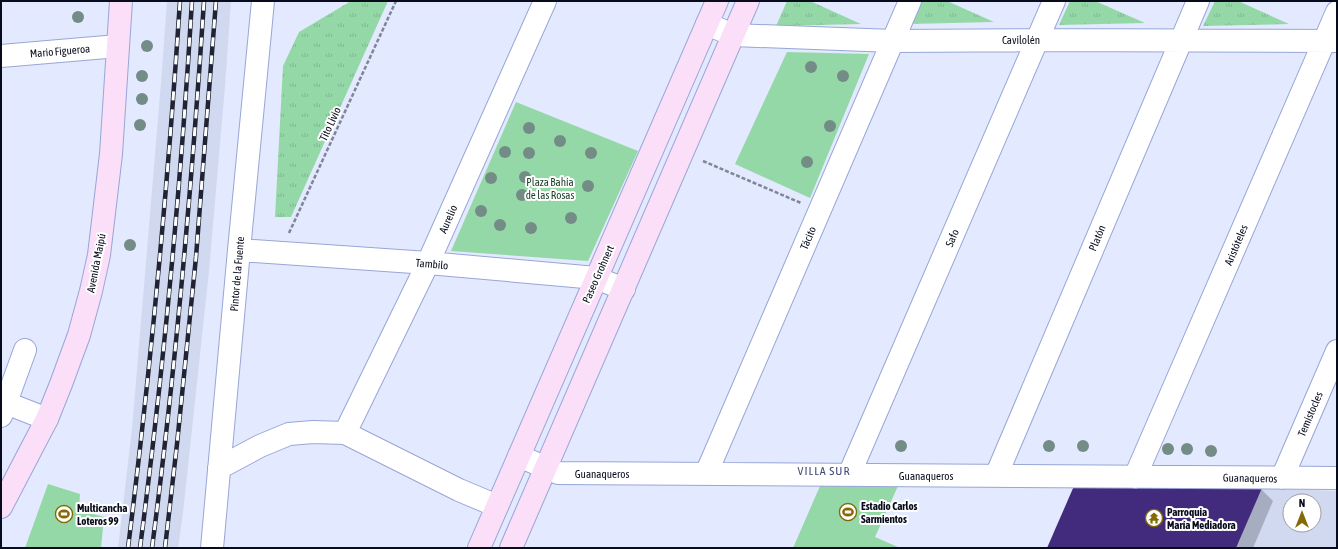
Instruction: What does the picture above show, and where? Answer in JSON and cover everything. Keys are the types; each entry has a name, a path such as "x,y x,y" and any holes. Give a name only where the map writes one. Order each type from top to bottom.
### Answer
{"street":[{"name":"Avenida Maipú","path":"1,507 47,419 79,335 91,291 98,255 110,154 121,1"},
{"name":"Pintor de la Fuente","path":"212,548 263,1"},
{"name":"Aurelio","path":"345,433 428,263 545,1"},
{"name":"Paseo Grohnert","path":"479,548 717,1"},
{"path":"511,548 748,1"},
{"name":"Tácito","path":"706,474 910,1"},
{"name":"Safo","path":"849,475 1054,1"},
{"name":"Platón","path":"996,476 1198,1"},
{"name":"Aristóteles","path":"1135,477 1331,41 1337,12"},
{"name":"Cavilolén","path":"707,24 733,35 893,41 1331,41"},
{"name":"Mario Figueroa","path":"1,56 118,46"},
{"name":"Tambilo","path":"239,250 428,263 596,278 624,289"},
{"path":"25,350 4,409 47,419"},
{"name":"Temístocles","path":"1282,478 1337,351"},
{"path":"219,468 260,446 289,434 313,432 345,433 459,490 497,506"},
{"name":"Guanaqueros","path":"519,456 558,473 1337,478"}],"path":[{"name":"Tito Livio","path":"280,253 396,1"},
{"path":"683,152 820,211"}],"shaded area":[{"path":"167,1 231,1 209,271 178,548 118,548 132,429"},
{"path":"1262,488 1337,491 1337,548 1236,548"}],"green space":[{"path":"351,1 388,1 291,217 275,217 283,66 299,32"},
{"path":"787,1 810,1 861,24 776,26"},
{"path":"919,1 947,1 994,22 909,24"},
{"path":"1070,1 1095,1 1145,23 1059,25"},
{"path":"1215,1 1238,1 1289,24 1203,26"},
{"path":"787,52 869,54 810,198 735,164"},
{"name":"Plaza Bahía de las Rosas","path":"516,102 638,151 588,261 451,251"},
{"name":"Multicancha Loteros 99","path":"48,484 80,494 79,510 104,517 101,548 25,548"},
{"name":"Estadio Carlos Sarmientos","path":"820,486 898,486 875,537 900,548 793,548"}],"building":[{"name":"Parroquia María Mediadora","path":"1074,486 1262,488 1236,548 1047,548"}],"railway":[{"path":"128,548 158,275 180,1"},
{"path":"140,548 157,411 171,275 183,138 192,1"},
{"path":"152,548 176,343 194,138 204,1"},
{"path":"165,548 196,257 216,1"}],"place":[{"name":"Estadio Carlos Sarmientos","path":"848,512"},
{"name":"Multicancha Loteros 99","path":"64,514"},
{"name":"Parroquia María Mediadora","path":"1154,518"}],"district":[{"name":"VILLA SUR","path":"824,471"}]}
